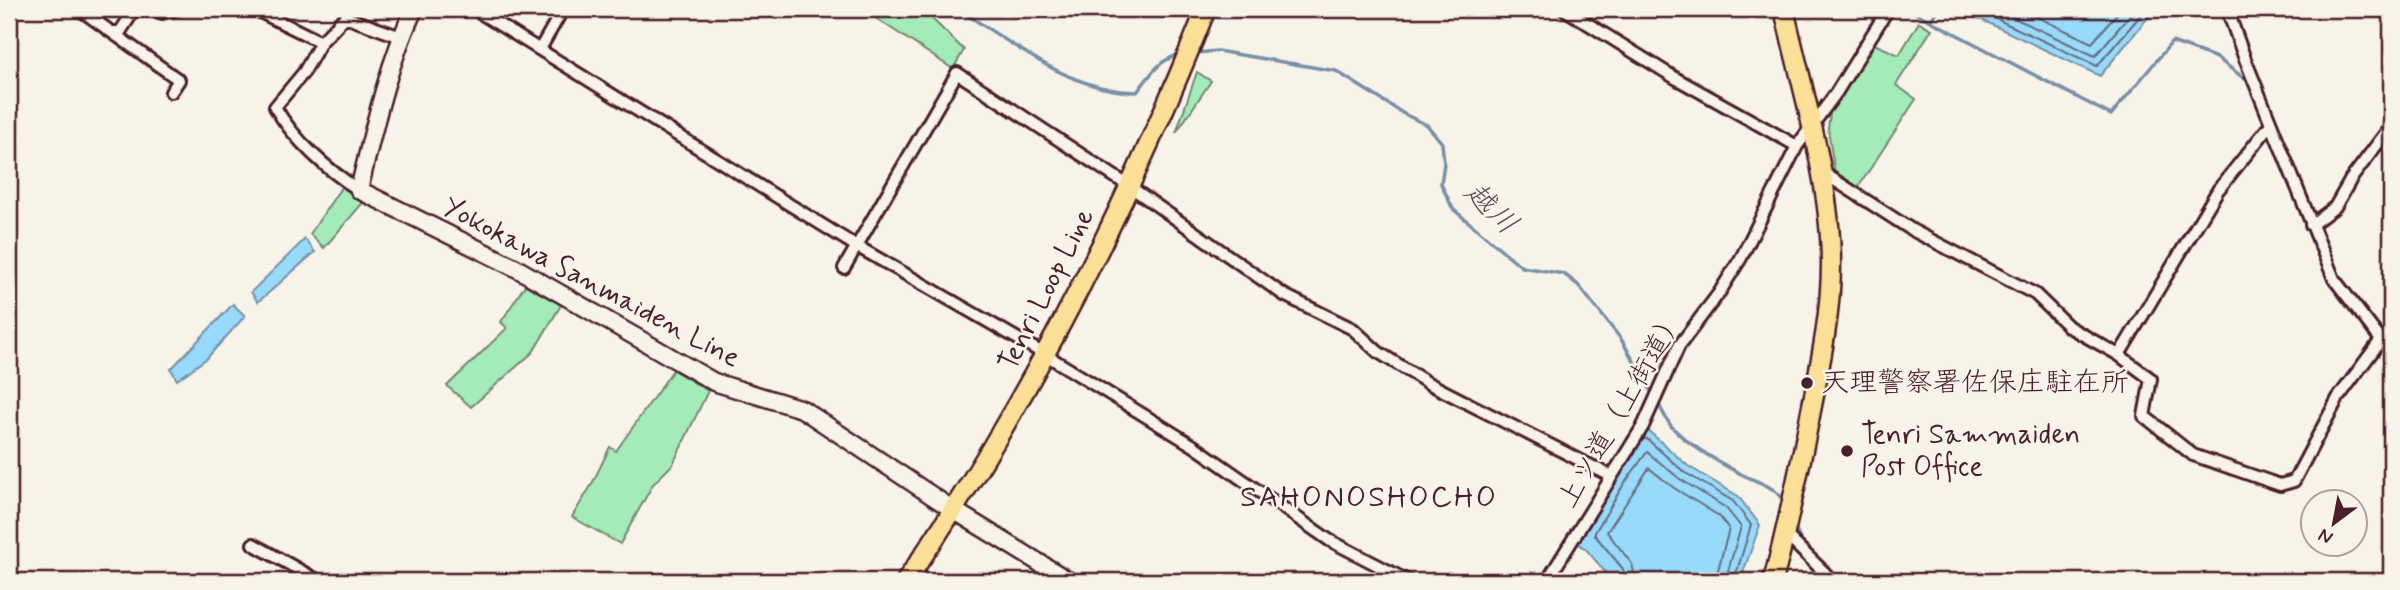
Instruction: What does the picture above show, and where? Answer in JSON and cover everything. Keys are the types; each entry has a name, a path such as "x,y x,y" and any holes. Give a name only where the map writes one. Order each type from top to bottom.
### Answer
{"main road":[{"path":"359,190 386,81 414,9"},
{"name":"Tenri Loop Line","path":"906,581 955,511 1046,355 1129,186 1206,9"},
{"path":"1773,581 1786,535 1822,354 1831,264 1828,218 1820,171 1784,9"},
{"name":"Yokokawa Sanmaiden Line","path":"359,190 516,268 714,382 803,410 955,511 1069,581"}],"street":[{"path":"79,9 179,80 171,92"},
{"path":"112,32 120,32 135,9"},
{"path":"150,9 162,13 177,9"},
{"path":"254,9 321,42"},
{"path":"474,9 856,246 1046,355 1194,446 1329,540 1408,581"},
{"path":"540,48 563,9"},
{"path":"1564,9 1678,79 1797,146"},
{"name":"上ツ道（上街道）","path":"1547,581 1643,426 1679,346 1719,293 1741,258 1797,146 1836,93 1888,9"},
{"path":"1820,171 1912,230 2035,294 2069,327 2119,355 2151,379 2144,416 2193,455 2280,485 2294,481 2338,398 2386,343 2334,279 2227,9"},
{"path":"359,190 336,176 284,122 275,107 304,72 321,42 345,17 401,37"},
{"path":"844,268 957,73 1129,186 1284,295 1353,329 1378,352 1418,377 1577,461 1611,476"},
{"path":"2119,355 2218,190 2272,124"},
{"path":"2311,225 2335,207 2351,179 2391,126"},
{"path":"1786,535 1825,573 1829,581"},
{"path":"253,544 319,581"}],"green space":[{"path":"862,9 922,9 964,50 953,69"},
{"path":"1919,22 1932,29 1896,85 1916,99 1857,189 1835,176 1828,128 1830,113 1872,43 1899,55"},
{"path":"1197,72 1211,81 1176,133"},
{"path":"344,183 367,198 324,248 310,234"},
{"path":"525,285 561,305 533,352 471,407 447,386 507,328 501,322"},
{"path":"673,370 708,391 673,464 653,484 620,544 572,517 610,447 616,451"}],"water":[{"path":"1959,9 2155,9 2100,76"},
{"path":"305,239 315,252 258,302 251,292"},
{"path":"233,304 245,316 207,358 177,380 171,369"},
{"path":"1643,426 1688,466 1738,496 1760,525 1740,581 1609,581 1610,578 1586,549 1572,539"}],"waterway":[{"name":"越川","path":"958,9 1065,75 1112,90 1137,92 1161,64 1181,55"},
{"path":"1908,9 2111,115 2172,42 2217,58 2245,79"},
{"path":"1931,21 1938,9"},
{"name":"越川","path":"1196,53 1217,51 1336,71 1404,114 1427,125 1442,143 1444,163 1441,184 1453,209 1522,267 1564,274 1578,285 1621,339 1654,396"},
{"name":"越川","path":"1658,403 1670,424 1687,441 1723,464 1766,485 1777,493 1785,504"},
{"name":"越川","path":"1793,524 1803,546"},
{"name":"越川","path":"1814,569 1821,581"}],"place":[{"name":"天理警察署佐保庄駐在所","path":"1807,383"},
{"name":"Tenri Sammaiden Post Office","path":"1847,451"}],"district":[{"name":"SAHONOSHOCHO","path":"1369,497"}]}
